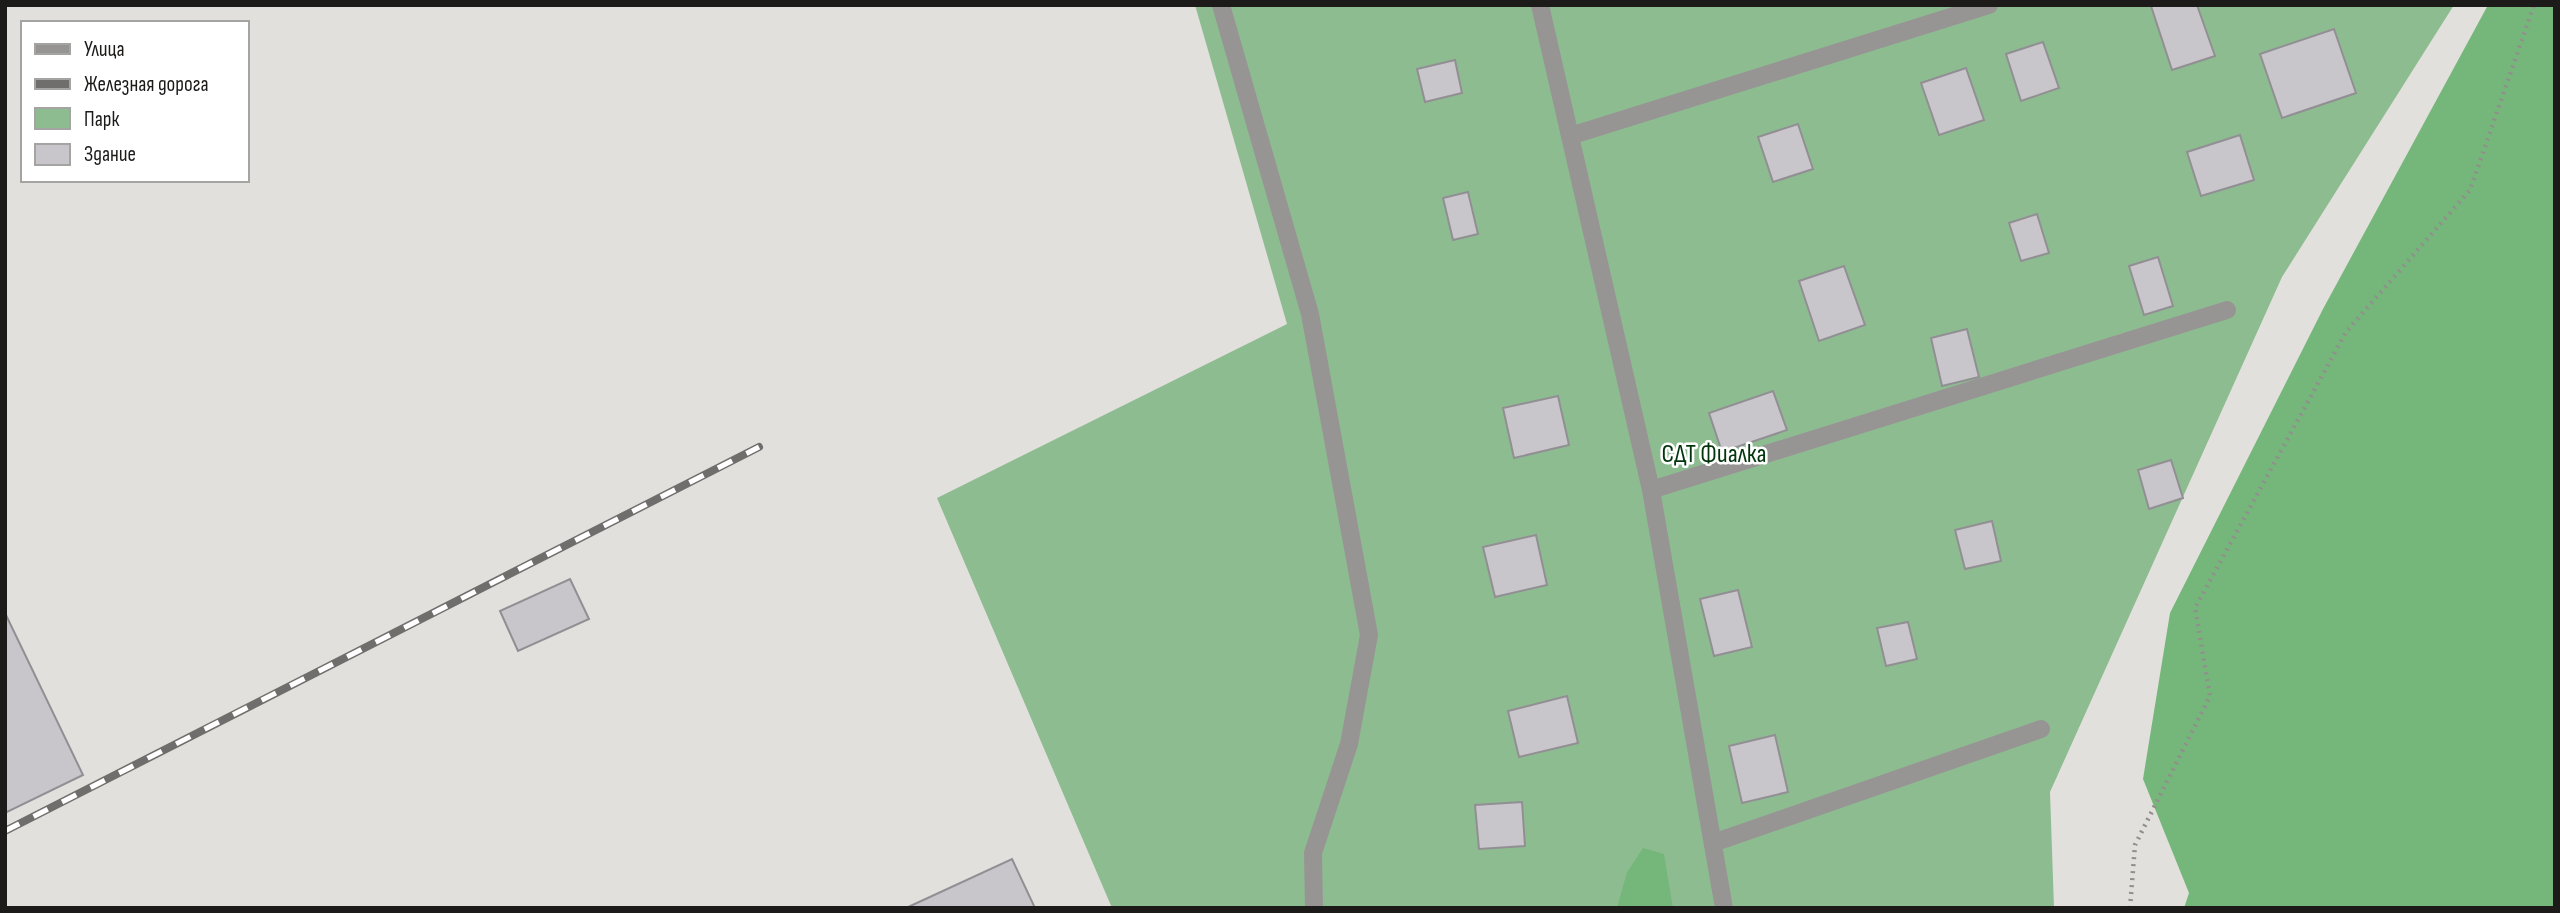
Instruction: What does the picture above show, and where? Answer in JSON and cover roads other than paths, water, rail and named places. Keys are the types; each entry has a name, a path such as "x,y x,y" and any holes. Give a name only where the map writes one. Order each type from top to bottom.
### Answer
{"lane":[{"path":"1221,5 1310,314 1369,635 1349,744 1313,853 1314,908"},
{"path":"1540,5 1651,490 1724,908"},
{"path":"1570,136 1989,5"},
{"path":"1651,490 2227,310"},
{"path":"1713,843 2040,729"}],"railway":[{"path":"5,831 759,447"}],"park label":[{"name":"СДТ Фиалка","path":"1714,453"}]}
